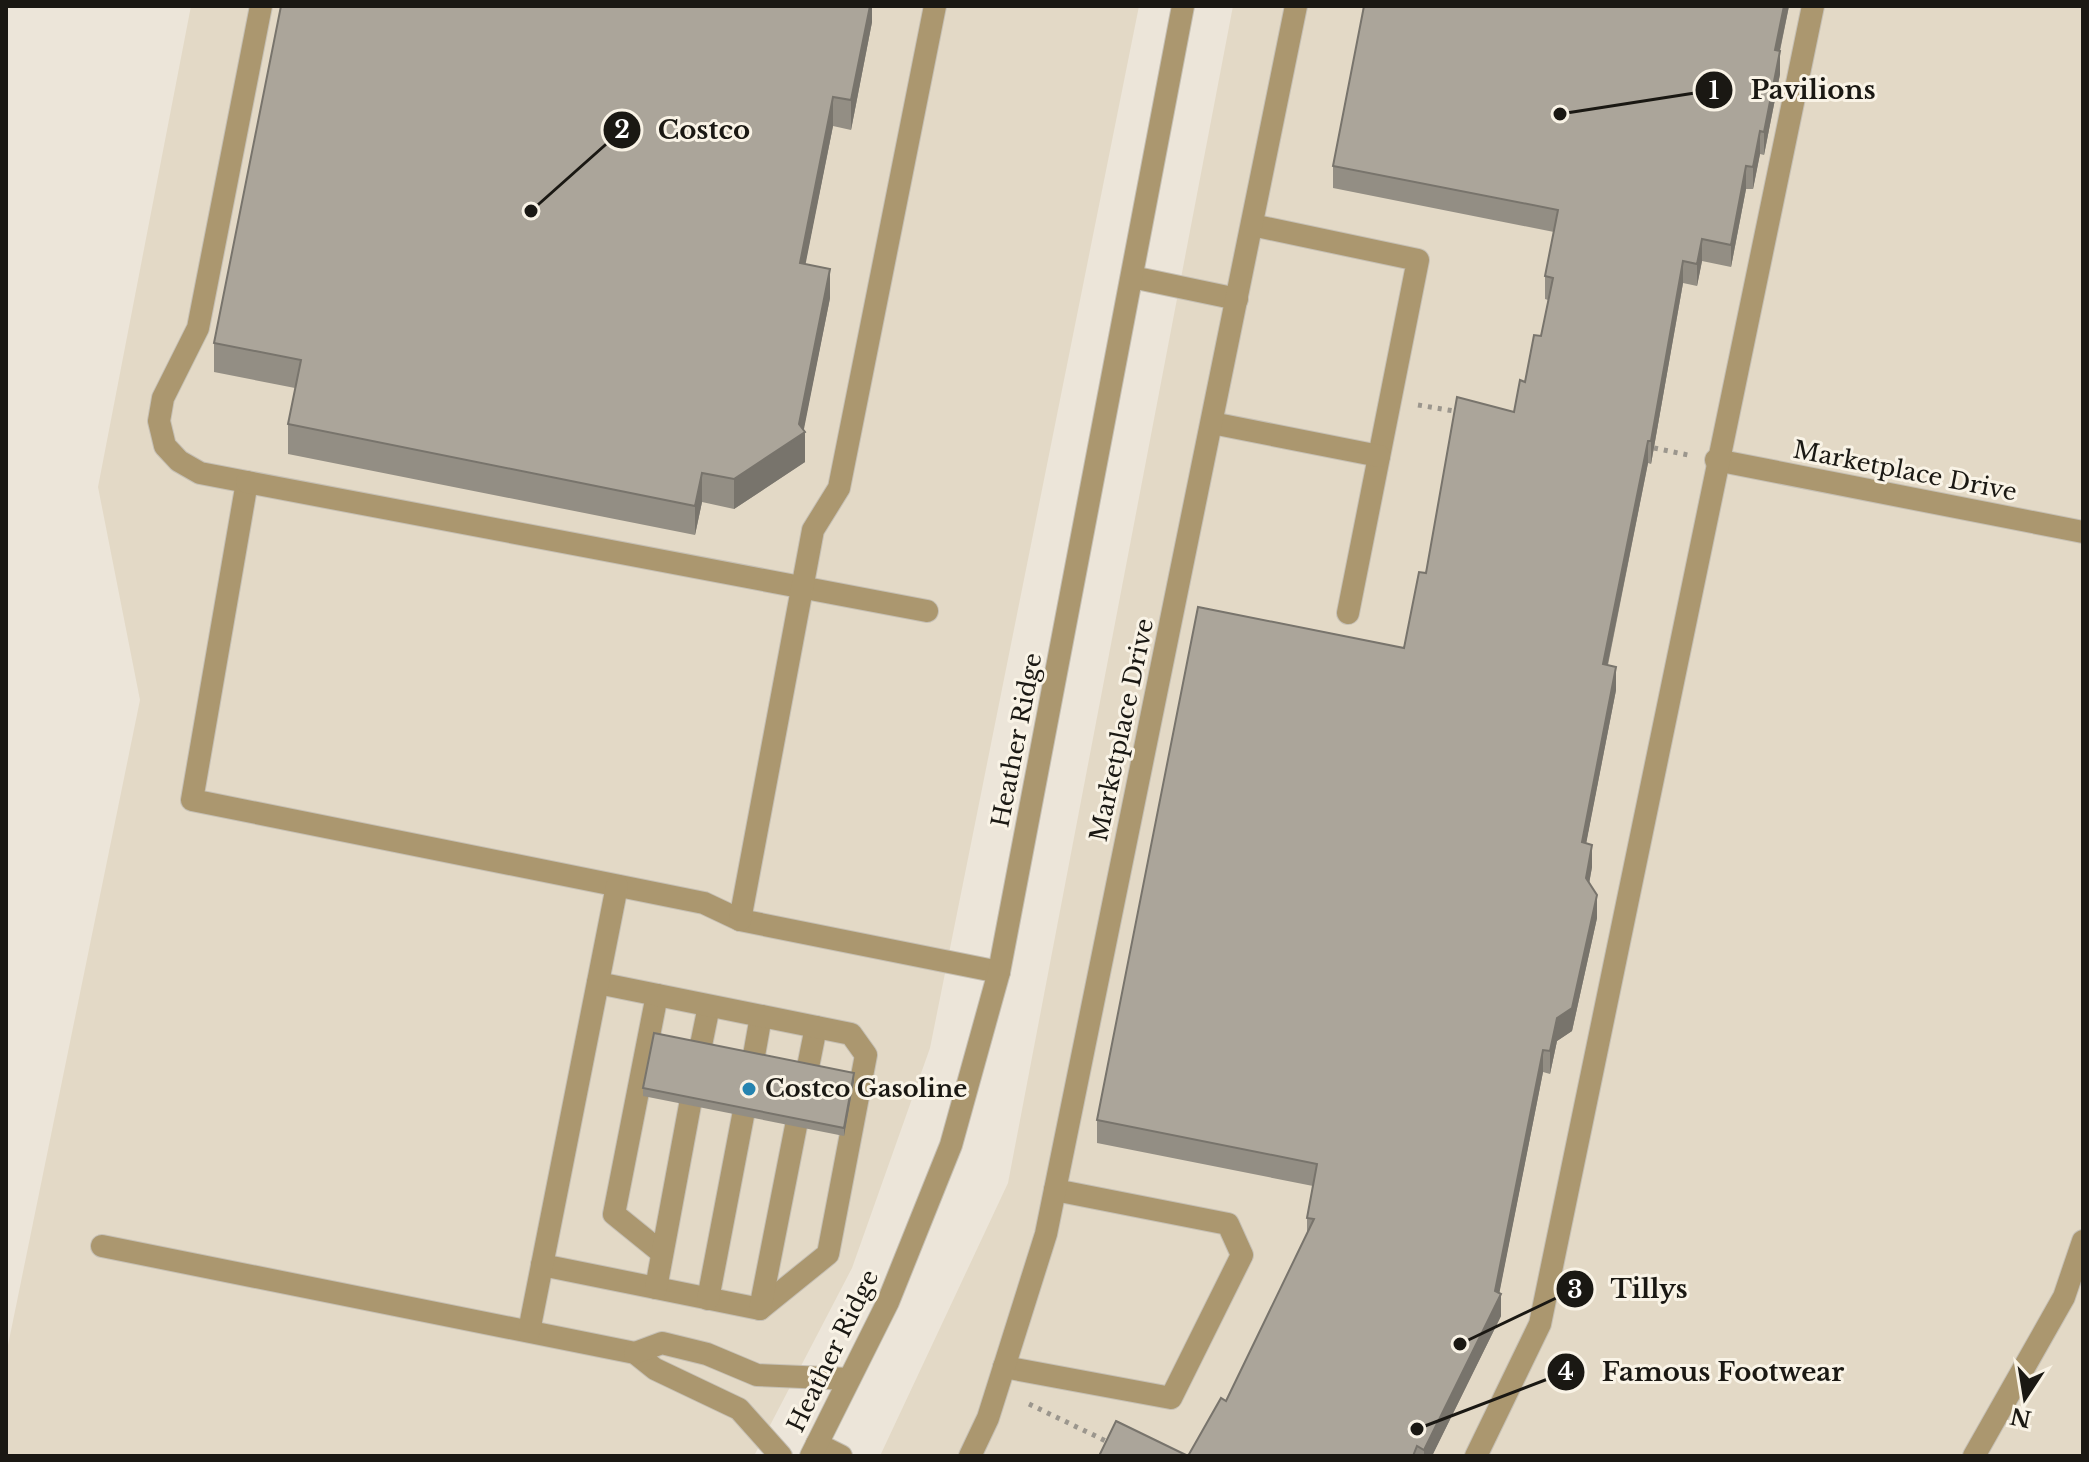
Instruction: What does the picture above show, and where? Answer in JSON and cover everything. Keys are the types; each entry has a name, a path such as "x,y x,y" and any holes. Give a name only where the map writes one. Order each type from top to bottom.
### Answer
{"street":[{"path":"261,6 198,328 163,398 159,421 165,446 179,461 200,473 927,611"},
{"path":"740,920 813,530 839,488 935,6"},
{"name":"Heather Ridge","path":"814,1450 888,1302 951,1145 999,972 1183,6"},
{"name":"Marketplace Drive","path":"970,1456 997,1389 1046,1234 1296,6"},
{"path":"1476,1456 1540,1324 1716,460 1813,6"},
{"path":"1252,225 1418,260 1348,613"},
{"path":"1132,277 1237,299"},
{"path":"1212,423 1379,456"},
{"name":"Marketplace Drive","path":"1716,460 2083,532"},
{"path":"247,482 192,800 704,903 740,920 999,972"},
{"path":"529,1331 617,886"},
{"path":"542,1265 760,1309 828,1254 866,1055 851,1034 598,983"},
{"path":"657,995 614,1214 662,1253"},
{"path":"700,1050 709,1006"},
{"path":"753,1061 761,1016"},
{"path":"807,1072 816,1027"},
{"path":"656,1288 690,1105"},
{"path":"708,1299 743,1116"},
{"path":"760,1309 796,1126"},
{"path":"1004,1367 1171,1398 1242,1255 1228,1224 1055,1190"},
{"path":"1974,1456 2064,1297 2083,1241"},
{"path":"102,1246 635,1353 655,1369 739,1409 781,1456"},
{"path":"635,1353 662,1343 707,1354 757,1375 783,1379 849,1379"},
{"path":"814,1450 841,1456"}],"path":[{"path":"1391,399 1469,414"},
{"path":"997,1389 1112,1444"}],"shaded area":[{"path":"191,6 1139,6 930,1048 852,1268 754,1456 6,1456 6,1355 140,700 98,487"},
{"path":"1233,6 2083,6 2083,1456 880,1456 1008,1183"}],"building":[{"path":"281,6 870,6 851,100 833,97 800,263 830,269 799,424 805,432 734,479 702,473 695,506 288,424 301,360 214,343"},
{"path":"1364,6 1784,6 1775,50 1780,51 1764,132 1760,131 1753,167 1746,166 1731,245 1702,239 1697,264 1683,261 1651,441 1648,441 1603,664 1616,667 1582,842 1592,845 1586,878 1597,895 1572,1008 1557,1018 1550,1051 1543,1050 1495,1291 1501,1294 1424,1450 1417,1446 1413,1456 1188,1456 1221,1398 1226,1401 1314,1219 1307,1218 1317,1164 1097,1120 1198,607 1404,648 1419,572 1426,573 1457,397 1514,412 1520,380 1525,382 1534,335 1541,336 1553,278 1545,276 1558,210 1333,166"},
{"name":"Costco Gasoline","path":"654,1033 854,1073 844,1128 643,1088"},
{"path":"1116,1421 1188,1456 1099,1456"}],"place":[{"name":"Pavilions","path":"1560,114"},
{"name":"Costco","path":"531,211"},
{"name":"Costco Gasoline","path":"749,1089"},
{"name":"Tillys","path":"1460,1344"},
{"name":"Famous Footwear","path":"1417,1429"}]}
